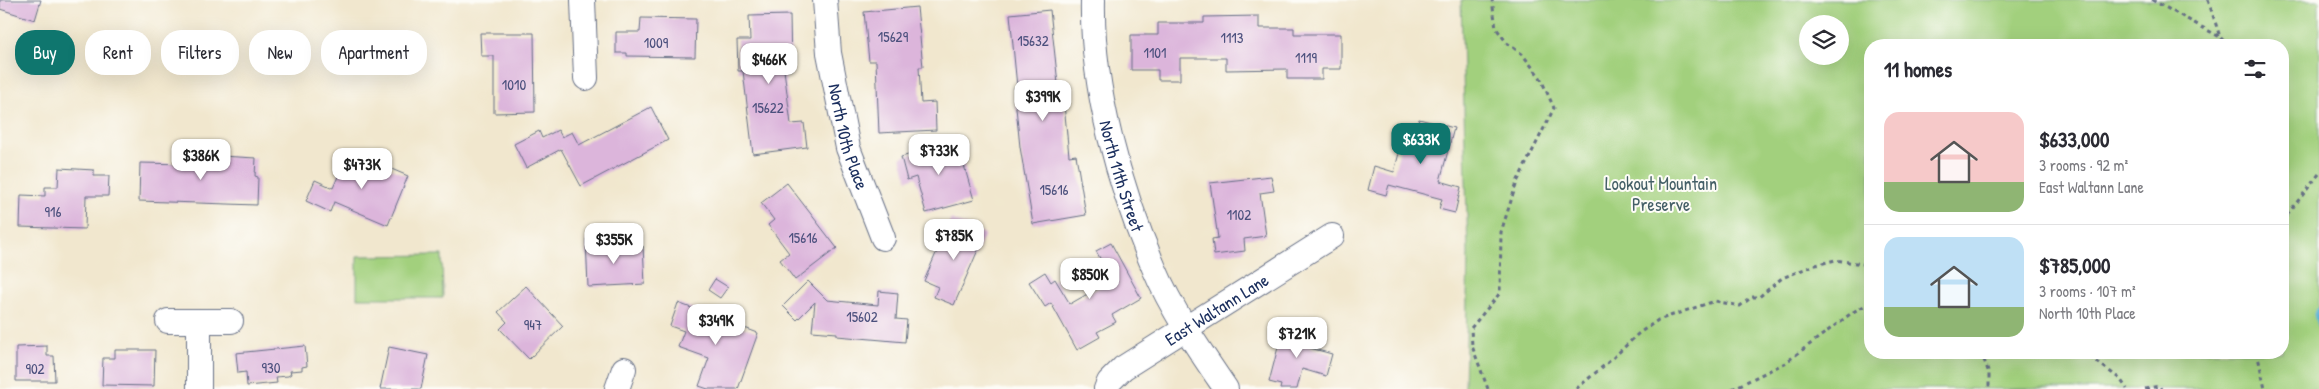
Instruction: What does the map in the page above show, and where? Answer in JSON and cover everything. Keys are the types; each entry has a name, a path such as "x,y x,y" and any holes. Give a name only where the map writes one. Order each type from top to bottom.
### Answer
{"street":[{"path":"583,0 586,78"},
{"name":"North 10th Place","path":"825,0 829,53 848,148 883,238"},
{"name":"North 11th Street","path":"1093,0 1096,54 1115,156 1154,269 1186,327 1226,389"},
{"name":"East Waltann Lane","path":"1106,389 1109,382 1122,368 1332,236"},
{"path":"168,321 230,321"},
{"path":"198,321 199,389"}],"path":[{"path":"1488,389 1472,346 1471,328 1500,294 1501,232 1529,154 1554,108 1540,77 1522,54 1507,42 1496,28 1492,0"},
{"path":"2152,0 2220,37"},
{"path":"2208,0 2220,37"},
{"path":"2289,212 2319,174"},
{"path":"1576,389 1612,360 1638,334 1658,320 1715,301 1740,306 1752,297 1759,297 1782,278 1812,266 1835,260 1864,264"},
{"path":"1732,389 1785,363 1864,306"},
{"path":"1984,359 1989,373 1989,389"},
{"path":"2093,359 2120,379 2126,389"},
{"path":"2259,359 2266,389"},
{"path":"2145,389 2158,386 2161,389"}],"green space":[{"name":"Lookout Mountain Preserve","path":"1461,0 2319,0 2319,389 1465,389 1468,253"},
{"path":"442,255 443,298 357,298 357,256"}],"building":[{"path":"0,0 41,0 35,20 0,9"},
{"path":"917,7 923,67 919,67 921,103 935,102 936,130 879,133 876,61 869,61 864,12"},
{"path":"1050,10 1058,84 1062,83 1069,156 1076,155 1086,215 1033,224 1020,147 1014,88 1017,87 1010,14"},
{"path":"790,15 791,70 784,70 791,124 804,123 807,147 753,154 743,71 738,71 737,40 750,40 749,16"},
{"path":"1259,16 1259,28 1294,28 1294,34 1341,34 1341,69 1322,69 1322,79 1287,79 1287,69 1226,70 1226,58 1180,58 1180,80 1158,80 1158,70 1131,70 1131,35 1158,35 1158,23 1204,23 1204,17"},
{"path":"641,18 696,19 695,57 627,56 627,53 616,53 616,32 640,32"},
{"path":"480,33 534,33 535,112 494,113 494,56 481,56"},
{"path":"651,107 668,140 581,186 561,149 526,168 514,144 539,131 542,138 558,130 562,137 572,132 579,145"},
{"path":"1419,119 1454,128 1440,181 1461,187 1455,213 1439,209 1442,199 1389,185 1386,195 1368,190 1374,166 1394,172 1406,127 1416,129"},
{"path":"957,141 974,200 926,213 916,177 907,180 901,157"},
{"path":"185,154 256,158 255,176 258,177 257,205 139,201 140,163 185,164"},
{"path":"346,158 365,166 368,159 408,176 388,225 334,202 330,212 306,201 315,180 333,188"},
{"path":"59,168 94,170 94,176 109,176 108,196 86,196 85,229 20,227 21,195 45,196 45,187 58,187"},
{"path":"1271,176 1274,191 1260,193 1266,236 1244,239 1245,251 1214,255 1212,239 1218,238 1210,183"},
{"path":"787,183 837,248 795,280 780,260 789,253 768,225 774,220 761,203"},
{"path":"951,219 985,234 954,305 934,297 938,287 924,281"},
{"path":"605,238 606,248 643,246 645,284 588,287 586,239"},
{"path":"1111,243 1141,298 1112,315 1116,322 1097,332 1100,337 1077,350 1051,303 1045,307 1029,282 1045,272 1051,282 1055,279 1070,304 1112,280 1096,251"},
{"path":"715,279 728,287 720,298 708,290"},
{"path":"808,281 827,300 878,305 879,291 898,293 896,319 907,320 905,342 837,336 837,333 812,331 815,302 797,320 783,306"},
{"path":"526,286 563,326 529,359 500,329 507,322 498,312"},
{"path":"678,303 758,333 738,389 708,389 699,386 709,358 678,347 684,331 670,326"},
{"path":"1283,328 1314,335 1310,348 1332,354 1326,376 1302,369 1297,389 1280,389 1281,385 1269,382"},
{"path":"47,346 47,356 54,356 55,381 16,381 16,347"},
{"path":"305,346 307,366 302,367 302,370 290,371 291,374 288,376 276,377 277,383 247,386 246,372 238,373 236,353"},
{"path":"389,347 428,355 421,389 380,389"},
{"path":"115,350 155,350 154,386 102,385 103,358 115,358"}],"waterway":[{"path":"2319,310 2316,314 2319,326"}]}
